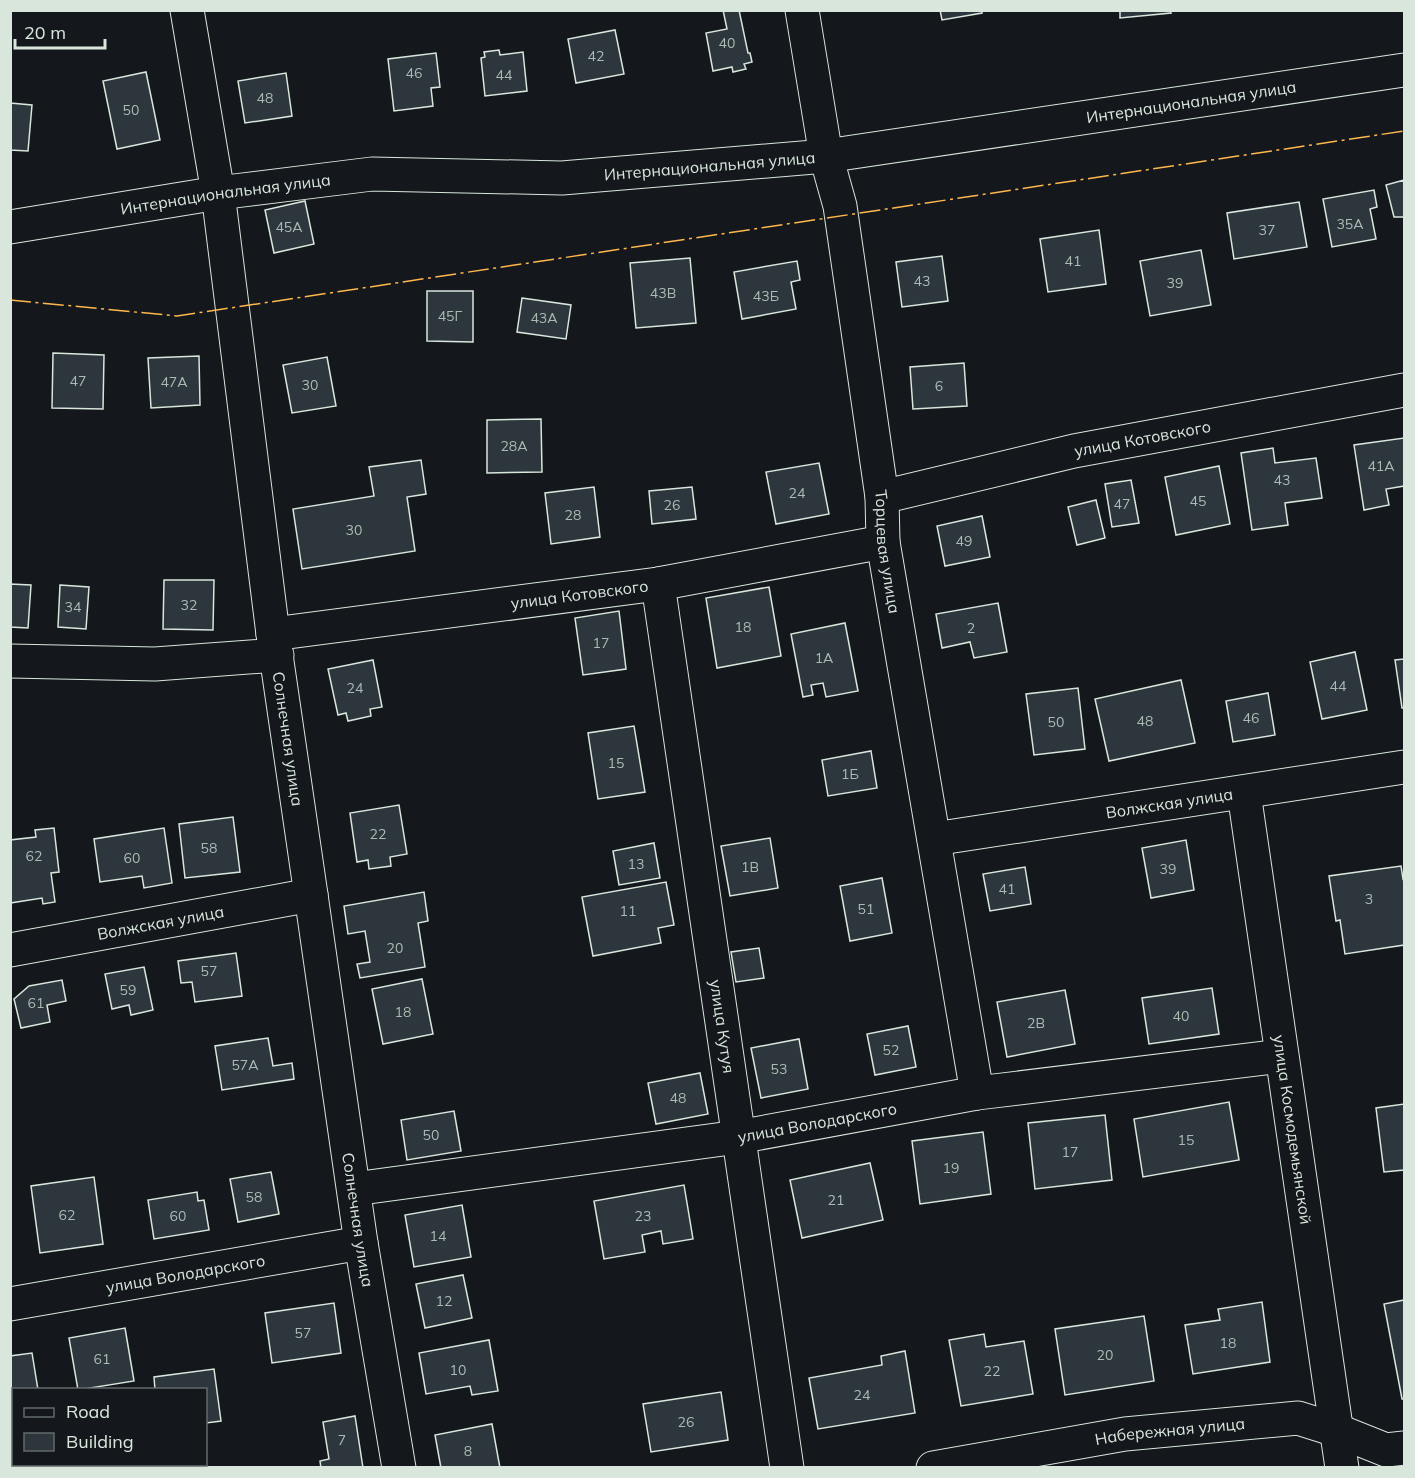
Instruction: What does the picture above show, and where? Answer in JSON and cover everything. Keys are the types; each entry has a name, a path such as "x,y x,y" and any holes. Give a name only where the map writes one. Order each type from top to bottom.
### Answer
{"street":[{"name":"Солнечная улица","path":"188,10 218,193 275,644 310,895 362,1243 399,1467"},
{"name":"Торцевая улица","path":"802,10 826,156 840,206 882,497 884,542 977,1093"},
{"name":"Интернациональная улица","path":"10,227 218,193 372,174 562,178 826,156 1404,70"},
{"name":"улица Котовского","path":"882,497 1074,451 1404,390"},
{"name":"улица Котовского","path":"10,661 155,664 658,584 884,542"},
{"name":"улица Кутуя","path":"658,584 787,1467"},
{"name":"Волжская улица","path":"934,839 1404,767"},
{"name":"улица Космодемьянской","path":"1244,793 1342,1467"},
{"name":"Волжская улица","path":"10,950 310,895"},
{"name":"улица Володарского","path":"354,1190 738,1137 977,1093 1281,1056"},
{"name":"улица Володарского","path":"10,1304 362,1243"},
{"name":"Набережная улица","path":"933,1467 1125,1434 1298,1418 1386,1450 1404,1448"}],"building":[{"path":"723,10 739,10 752,62 744,64 746,69 733,72 732,67 713,71 706,33 727,29"},
{"path":"940,10 982,10 982,13 942,20"},
{"path":"1120,10 1170,10 1171,13 1120,18"},
{"path":"615,30 624,74 576,83 568,39"},
{"path":"499,50 500,55 523,52 527,91 485,96 481,58 485,57 484,52"},
{"path":"436,53 440,87 431,88 433,106 394,111 388,59"},
{"path":"146,72 160,140 117,149 103,81"},
{"path":"286,73 292,116 245,123 238,81"},
{"path":"10,103 32,105 28,151 10,150"},
{"path":"1404,180 1404,217 1394,217 1386,185"},
{"path":"1374,190 1377,207 1370,209 1376,239 1332,247 1323,199"},
{"path":"305,201 314,244 274,253 265,210"},
{"path":"1299,202 1307,247 1234,259 1227,213"},
{"path":"1099,230 1106,284 1048,292 1040,239"},
{"path":"1201,250 1211,305 1150,316 1140,261"},
{"path":"942,256 948,301 902,307 896,262"},
{"path":"690,258 696,323 636,328 630,263"},
{"path":"797,261 800,280 791,282 796,309 742,319 734,272"},
{"path":"427,291 473,291 473,342 427,341"},
{"path":"522,298 571,305 566,339 517,332"},
{"path":"53,353 104,355 103,409 52,408"},
{"path":"199,356 200,405 151,408 148,358"},
{"path":"327,357 336,406 292,413 283,365"},
{"path":"964,363 967,406 913,409 910,367"},
{"path":"541,419 542,472 487,473 487,420"},
{"path":"1404,438 1404,486 1386,489 1389,505 1364,510 1354,445"},
{"path":"1273,448 1275,463 1316,458 1322,498 1285,503 1288,525 1252,530 1241,453"},
{"path":"421,460 426,494 407,497 415,551 302,569 293,509 374,496 369,467"},
{"path":"819,463 829,514 776,524 766,472"},
{"path":"1219,466 1230,524 1176,535 1165,477"},
{"path":"1131,480 1139,523 1112,527 1105,484"},
{"path":"594,487 600,537 551,544 545,493"},
{"path":"692,487 696,519 652,524 649,491"},
{"path":"1096,500 1105,538 1077,545 1068,507"},
{"path":"982,516 990,557 945,566 937,526"},
{"path":"164,580 214,580 213,630 163,629"},
{"path":"10,584 31,585 28,628 10,627"},
{"path":"60,585 89,587 86,629 58,627"},
{"path":"769,587 781,656 717,668 706,598"},
{"path":"998,603 1007,652 974,658 970,642 942,648 936,614"},
{"path":"619,611 626,669 583,675 575,618"},
{"path":"845,623 858,691 826,697 823,683 811,685 813,695 803,697 791,634"},
{"path":"1355,652 1367,710 1322,719 1310,662"},
{"path":"1404,659 1404,708 1402,708 1395,660"},
{"path":"373,660 382,707 370,709 371,716 348,721 346,713 338,715 328,669"},
{"path":"1181,680 1195,743 1109,761 1095,699"},
{"path":"1078,688 1085,749 1034,755 1026,694"},
{"path":"1268,693 1275,735 1233,742 1226,701"},
{"path":"634,726 645,792 598,799 588,733"},
{"path":"871,751 877,788 828,796 822,760"},
{"path":"399,805 407,854 390,857 391,866 369,869 368,860 357,862 350,813"},
{"path":"233,817 240,872 185,878 179,824"},
{"path":"54,828 59,872 51,873 55,902 43,904 42,898 10,903 10,840 36,837 35,830"},
{"path":"164,828 172,883 144,888 142,876 100,882 94,839"},
{"path":"770,838 778,888 730,896 721,846"},
{"path":"1186,840 1194,890 1151,898 1142,848"},
{"path":"654,843 660,878 619,885 613,851"},
{"path":"1401,866 1404,878 1404,945 1345,954 1340,920 1336,921 1329,876"},
{"path":"1025,867 1031,904 990,911 983,874"},
{"path":"882,878 892,933 850,941 840,886"},
{"path":"666,882 674,925 658,928 661,943 593,956 582,897"},
{"path":"424,892 428,921 418,923 425,967 360,978 357,964 370,962 365,931 348,934 344,906"},
{"path":"759,948 764,978 736,982 731,952"},
{"path":"236,953 242,996 195,1002 192,982 181,983 178,961"},
{"path":"144,967 153,1010 131,1015 129,1005 112,1009 105,974"},
{"path":"422,979 433,1034 383,1044 372,989"},
{"path":"62,980 66,1001 47,1005 50,1022 21,1028 14,999 29,986"},
{"path":"1212,988 1219,1034 1149,1044 1142,998"},
{"path":"1065,990 1075,1044 1007,1057 997,1002"},
{"path":"908,1026 916,1067 875,1075 867,1034"},
{"path":"268,1038 273,1066 292,1063 294,1079 222,1090 215,1046"},
{"path":"799,1039 808,1089 761,1098 751,1048"},
{"path":"700,1073 708,1114 656,1124 648,1083"},
{"path":"1229,1102 1239,1160 1143,1177 1134,1119"},
{"path":"1404,1104 1404,1170 1384,1172 1376,1108"},
{"path":"454,1111 461,1151 407,1160 401,1120"},
{"path":"1105,1115 1112,1180 1035,1189 1028,1123"},
{"path":"983,1132 991,1194 920,1204 912,1141"},
{"path":"870,1163 883,1220 802,1238 790,1180"},
{"path":"271,1172 279,1214 238,1222 230,1179"},
{"path":"94,1177 103,1244 40,1253 31,1186"},
{"path":"684,1185 693,1239 663,1244 661,1231 642,1235 645,1252 604,1259 594,1201"},
{"path":"197,1192 198,1201 204,1200 209,1230 154,1239 148,1200"},
{"path":"462,1205 471,1257 414,1267 405,1215"},
{"path":"463,1275 472,1318 425,1328 416,1284"},
{"path":"1404,1300 1404,1399 1402,1399 1384,1304"},
{"path":"1262,1302 1270,1362 1193,1374 1185,1325 1220,1320 1218,1309"},
{"path":"334,1303 341,1353 272,1363 265,1313"},
{"path":"1144,1316 1154,1381 1065,1395 1055,1329"},
{"path":"125,1328 134,1381 78,1388 69,1338"},
{"path":"984,1334 986,1347 1024,1341 1033,1394 961,1406 949,1340"},
{"path":"489,1340 498,1391 472,1395 470,1386 426,1394 419,1353"},
{"path":"905,1351 915,1413 818,1429 809,1378 882,1365 881,1356"},
{"path":"32,1353 38,1388 12,1388 12,1403 10,1403 10,1356"},
{"path":"214,1369 221,1421 207,1423 207,1388 155,1388 154,1377"},
{"path":"721,1392 728,1440 651,1452 643,1404"},
{"path":"355,1416 363,1468 321,1468 320,1461 329,1459 323,1422"},
{"path":"492,1424 500,1468 441,1468 435,1435"}],"power":[{"path":"10,300 177,316 1404,131"}]}
